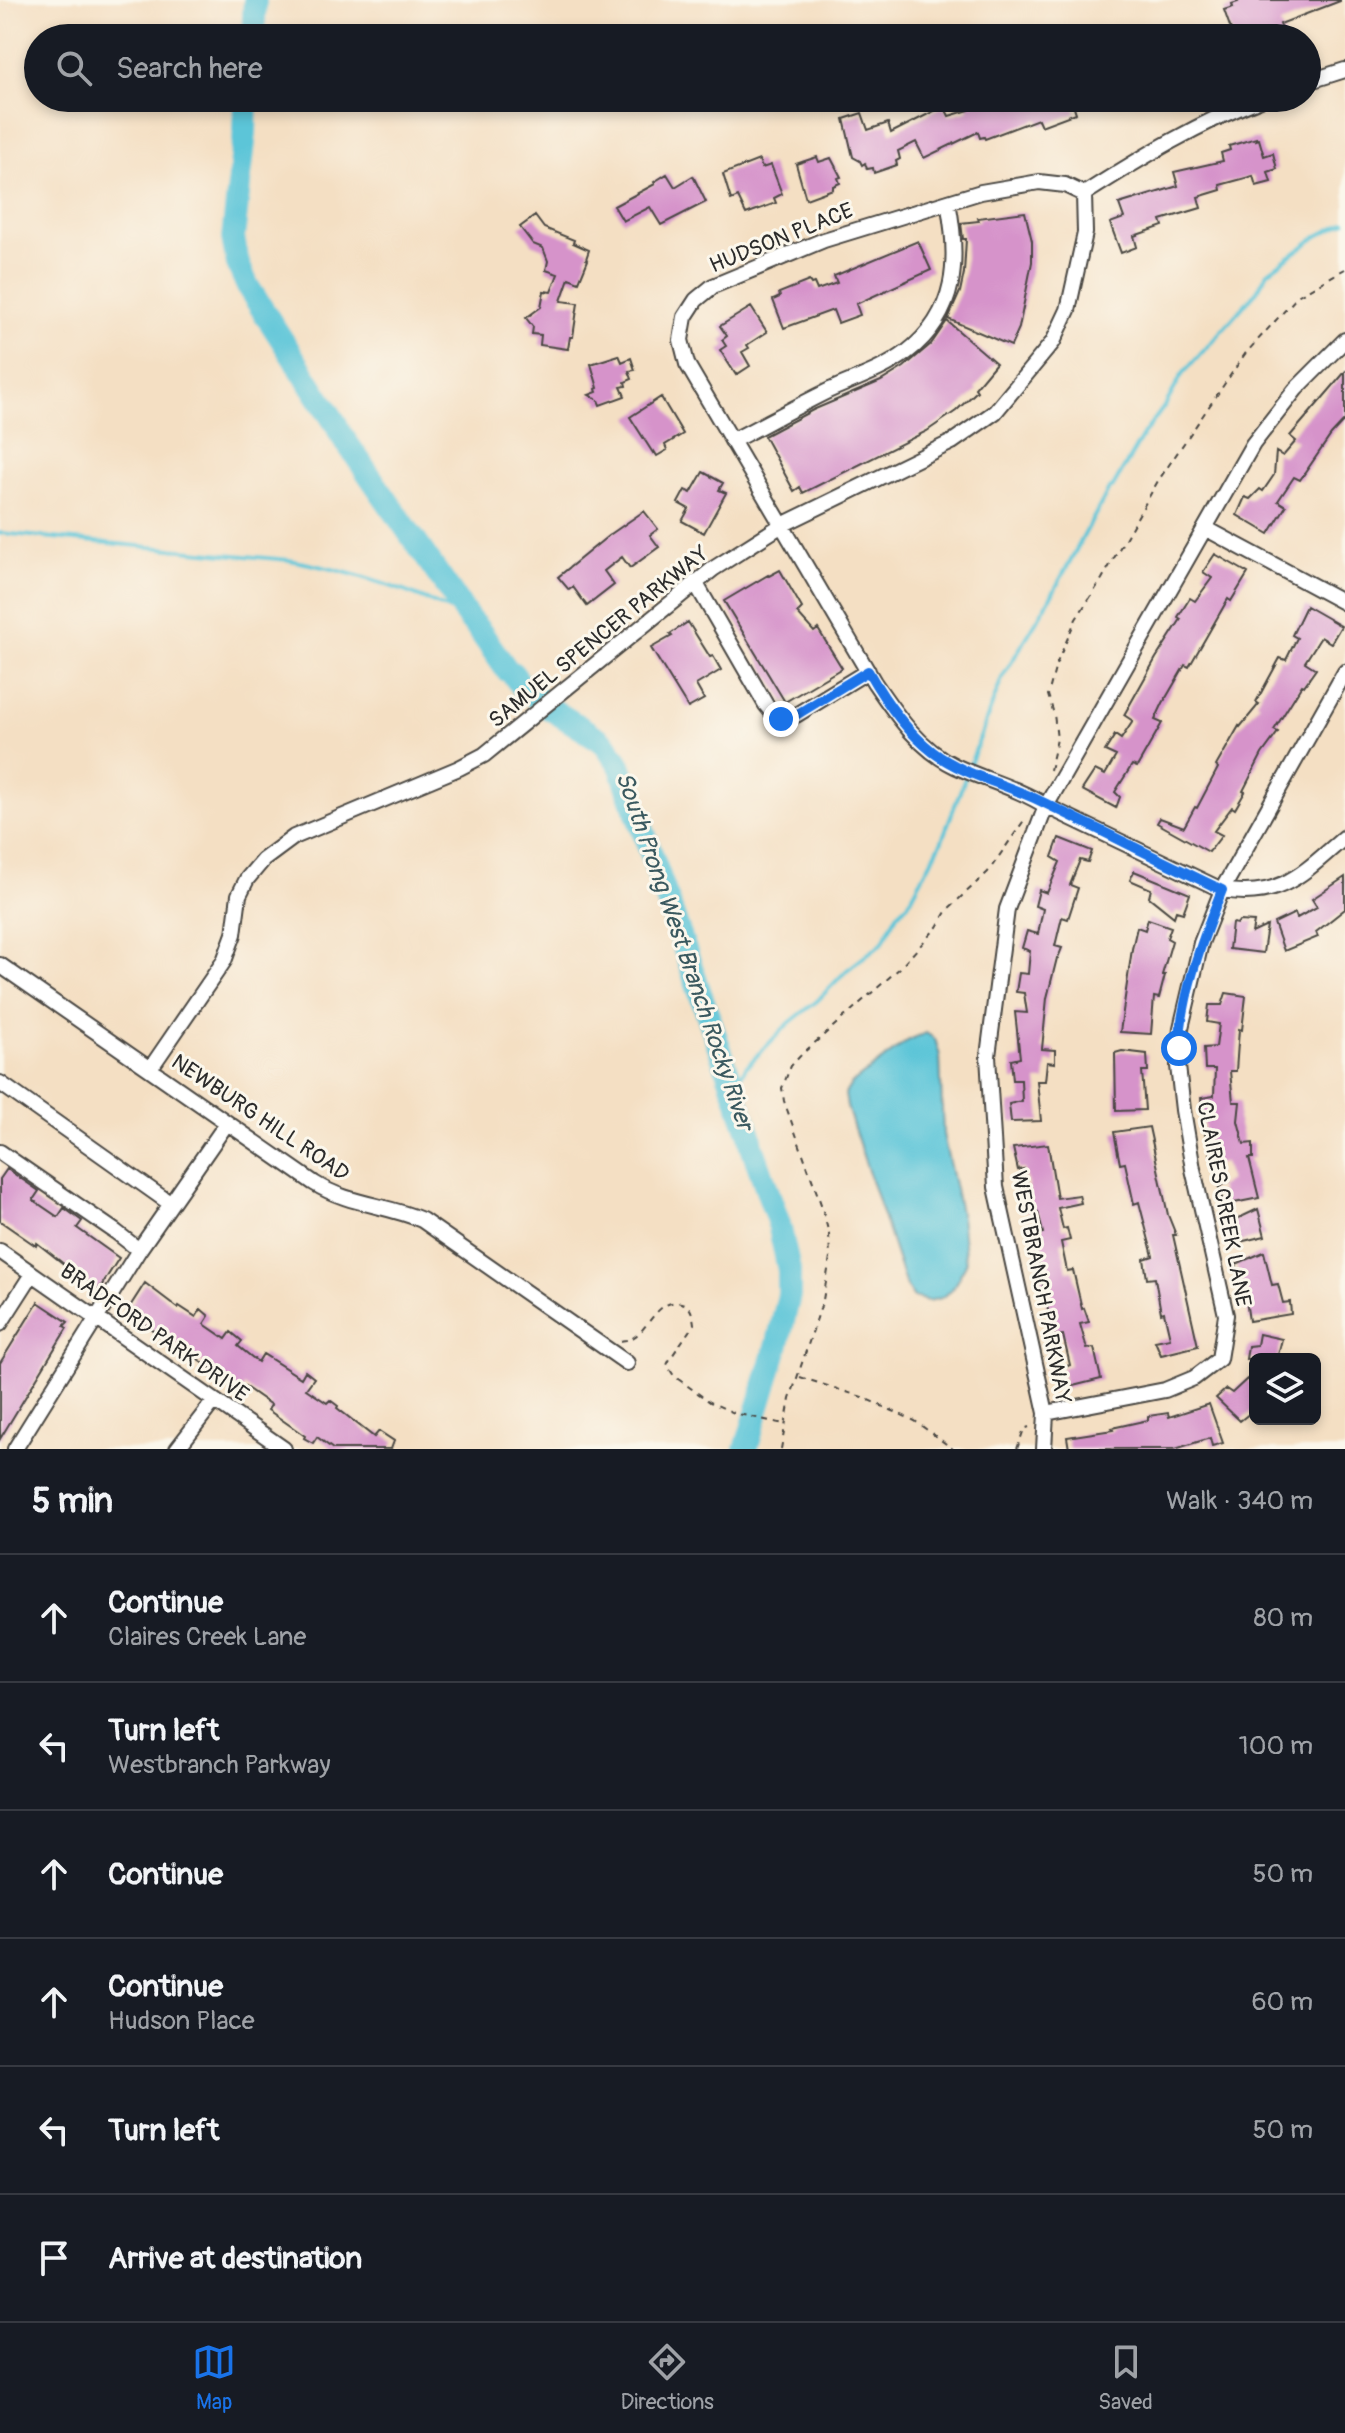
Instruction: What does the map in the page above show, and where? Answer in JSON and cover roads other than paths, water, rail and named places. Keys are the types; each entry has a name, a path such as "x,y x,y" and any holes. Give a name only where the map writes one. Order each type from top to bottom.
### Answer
{"street":[{"path":"1321,78 1345,70"},
{"path":"1084,194 1136,161 1228,112"},
{"name":"HUDSON PLACE","path":"1042,803 953,765 932,751 895,713 687,364 681,340 685,317 696,300 713,286 824,240 981,192 1039,182 1065,185 1084,194"},
{"name":"SAMUEL SPENCER PARKWAY","path":"150,1069 224,961 234,934 239,895 247,879 263,860 294,837 472,762 496,747 695,582 782,525 952,442 995,412 1053,342 1068,310 1085,233 1084,194"},
{"path":"732,441 803,403 883,366 905,354 918,342 938,319 951,290 955,263 954,232 948,202"},
{"name":"WESTBRANCH PARKWAY","path":"1044,1449 1046,1413 996,1187 988,1056 1007,909 1042,803 1253,444 1296,389 1345,340"},
{"path":"1205,528 1345,603"},
{"path":"695,582 766,705 781,719 796,715 868,671"},
{"name":"CLAIRES CREEK LANE","path":"1046,1413 1165,1390 1194,1378 1219,1359 1226,1315 1193,1169 1178,1066 1181,1028 1201,943 1222,890 1345,672"},
{"path":"1042,803 1222,890 1244,894 1267,892 1292,881 1345,837"},
{"name":"NEWBURG HILL ROAD","path":"0,965 330,1193 422,1220 627,1363"},
{"path":"0,1083 171,1204"},
{"path":"15,1449 139,1250 227,1123"},
{"path":"0,1152 139,1250"},
{"name":"BRADFORD PARK DRIVE","path":"0,1251 284,1449"},
{"path":"0,1324 32,1274"},
{"path":"177,1449 214,1401"}],"water":[{"path":"926,1033 935,1039 940,1056 943,1134 961,1217 966,1264 951,1291 941,1298 928,1301 913,1297 906,1286 845,1094 851,1084 909,1040"}],"waterway":[{"name":"South Prong West Branch Rocky River","path":"254,24 255,0"},
{"name":"South Prong West Branch Rocky River","path":"246,112 233,238 238,264 248,287 340,433 507,670 549,708 599,739 620,765 750,1135 779,1224 789,1270 789,1295 778,1343 746,1449"},
{"path":"733,1089 746,1067 788,1024 882,943 897,914 908,904 941,843 1002,678 1048,602 1109,489 1182,375 1257,291 1268,272 1318,236 1345,222"},
{"path":"0,533 289,560 381,583 469,619"}]}
